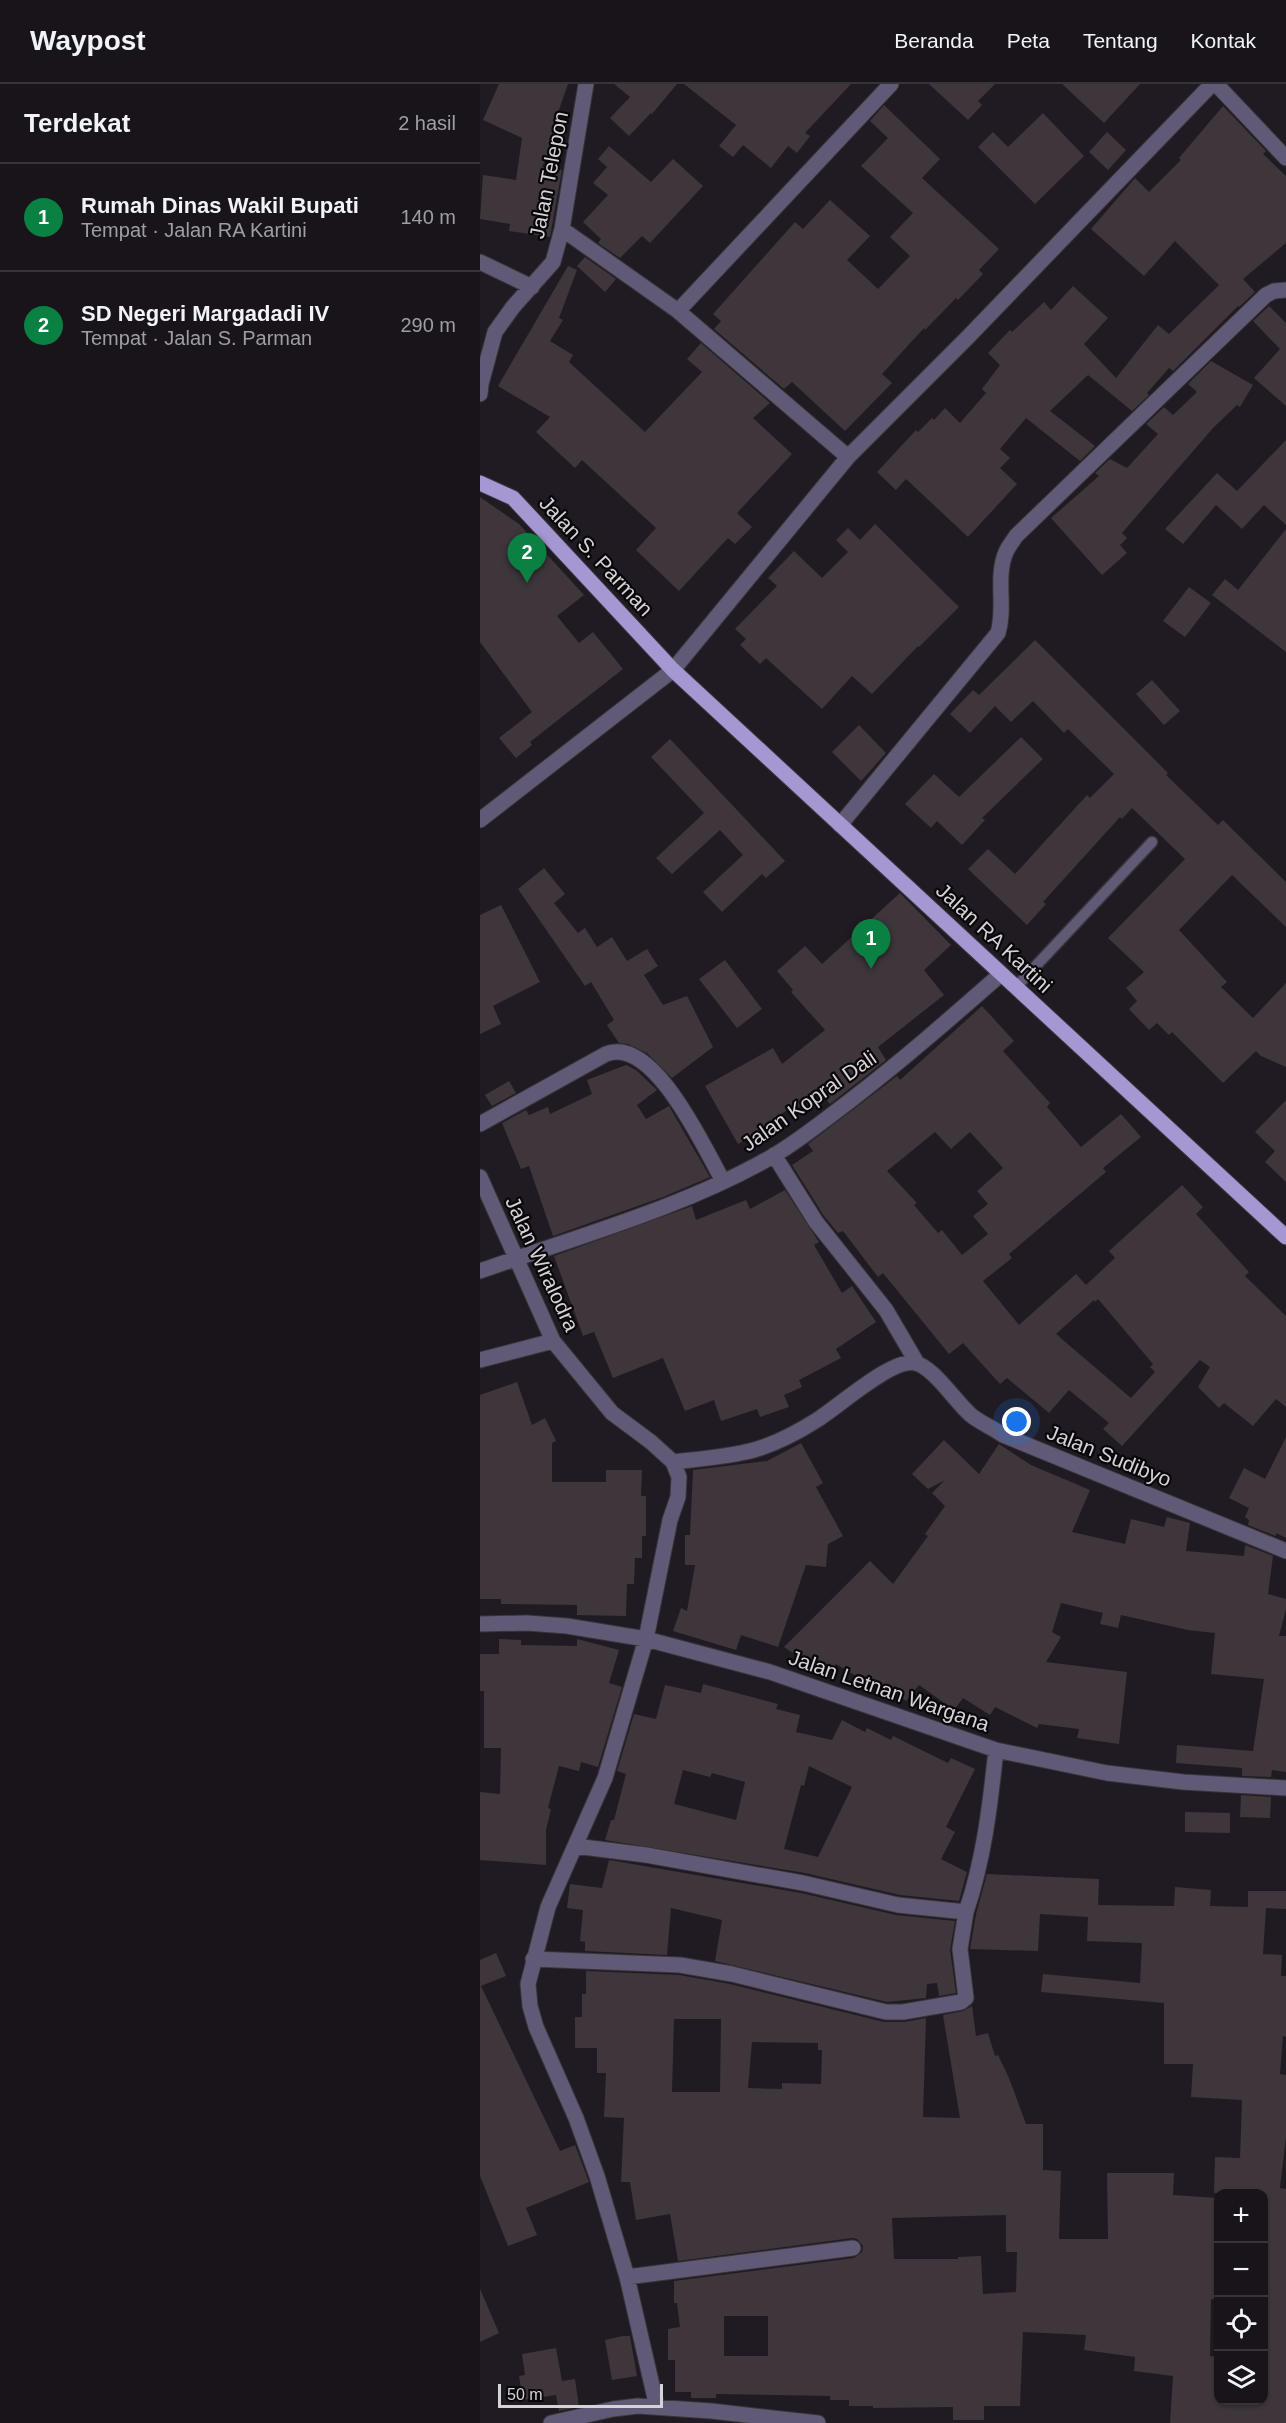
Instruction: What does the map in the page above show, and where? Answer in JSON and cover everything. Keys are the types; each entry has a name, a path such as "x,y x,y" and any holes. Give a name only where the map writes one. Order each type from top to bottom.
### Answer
{"main road":[{"name":"Jalan S. Parman","path":"480,483 513,498 673,670"},
{"name":"Jalan RA Kartini","path":"673,670 1286,1238"}],"street":[{"name":"Jalan Telepon","path":"480,394 495,332 513,307 552,262 562,229 586,84"},
{"path":"678,311 891,84"},
{"path":"480,820 673,670 848,457 1214,84 1286,158"},
{"path":"562,229 678,311 848,457"},
{"path":"480,262 532,287"},
{"path":"840,825 998,633 1003,618 1002,567 1006,552 1016,536 1266,295 1274,291 1286,290"},
{"name":"Jalan Kopral Dali","path":"480,1271 664,1207 774,1155 836,1112 914,1051 1001,974"},
{"path":"480,1124 606,1054 616,1052 630,1054 650,1068 675,1095 723,1181"},
{"name":"Jalan Sudibyo","path":"774,1155 816,1222 886,1310 917,1363 972,1416 1003,1434 1286,1551"},
{"name":"Jalan Wiralodra","path":"480,1177 552,1341 612,1413 651,1442 673,1462"},
{"path":"480,1360 552,1341"},
{"path":"657,2407 627,2277 586,2147 530,2006 528,1984 533,1959 548,1907 605,1778 646,1640 670,1520 678,1497 680,1477 673,1462 755,1450 771,1444 816,1421 877,1377 897,1366 917,1363"},
{"name":"Jalan Letnan Wargana","path":"480,1624 527,1623 567,1626 646,1640 781,1675 996,1750 1107,1773 1183,1782 1286,1788"},
{"path":"533,1959 680,1965 732,1974 876,2010 903,2012 962,2001 966,1998 960,1949 966,1912 978,1875 987,1832 996,1750"},
{"path":"575,1846 646,1855 803,1883 898,1905 966,1912"},
{"path":"627,2277 854,2248"},
{"path":"551,2423 614,2409 657,2407 818,2423"}],"lane":[{"path":"1016,987 1152,842"}],"building":[{"path":"499,84 568,84 552,130 557,132 542,167 562,170 550,237 509,231 510,224 480,219 483,175 516,180 522,138 483,120"},
{"path":"614,84 677,84 652,114 629,136 610,118 630,97"},
{"path":"684,84 851,84 805,133 810,136 797,153 788,146 771,168 743,145 733,157 719,146 736,125"},
{"path":"929,84 995,84 978,101 982,105 968,120"},
{"path":"1062,84 1140,84 1104,123"},
{"path":"884,105 940,159 922,178 999,249 979,270 983,274 958,300 956,298 925,330 924,328 882,374 892,383 845,431 792,382 784,389 714,329 721,321 713,314 795,222 803,229 830,200 870,236 847,260 878,289 910,256 890,237 913,213 861,166 888,138 870,121"},
{"path":"1223,106 1266,151 1263,154 1286,176 1286,243 1243,279 1255,292 1173,371 1169,368 1147,393 1149,395 1132,411 1088,375 1050,411 1095,446 1080,461 1026,418 1000,449 1010,458 1000,468 1017,484 968,537 906,479 896,490 877,472 916,430 918,432 932,418 934,420 945,408 960,423 986,393 982,389 1000,365 988,353 1010,330 1012,332 1044,302 1051,310 1073,286 1108,318 1084,344 1116,378 1158,325 1169,334 1219,285 1175,241 1144,276 1091,229 1135,178 1149,192 1181,160 1179,158"},
{"path":"1043,113 1084,156 1035,204 978,147 993,132 1008,147"},
{"path":"1107,132 1126,150 1108,170 1089,152"},
{"path":"609,146 651,182 673,159 703,186 650,243 642,236 620,258 598,243 601,239 583,222 608,195 593,183 607,167 598,159"},
{"path":"585,257 616,279 605,292 577,266"},
{"path":"568,266 577,270 559,318 563,320 550,341 573,355 569,362 645,432 702,372 687,359 701,343 770,403 753,418 792,454 737,513 752,527 735,544 728,538 679,591 636,550 656,528 582,460 575,468 536,432 550,417 498,386"},
{"path":"1269,306 1286,323 1286,406 1254,378 1280,349 1253,321"},
{"path":"1211,361 1253,385 1240,407 1237,405 1213,428 1122,533 1127,538 1120,545 1127,553 1102,575 1051,518 1099,476 1095,473 1110,459 1127,468 1158,434 1146,424 1164,407 1173,415 1197,392 1188,384"},
{"path":"1286,440 1286,525 1264,505 1242,529 1216,505 1183,544 1165,529 1217,473 1237,491"},
{"path":"480,497 519,524 584,595 557,616 579,643 593,632 623,669 530,742 532,745 516,758 499,738 532,712 480,642"},
{"path":"875,524 959,607 872,694 852,676 822,709 766,658 760,664 740,645 746,639 735,629 777,586 768,578 794,551 822,578 848,552 836,540 848,528 860,540"},
{"path":"1286,529 1286,652 1212,595 1225,579 1238,590"},
{"path":"1189,587 1211,603 1185,637 1163,621"},
{"path":"1035,640 1168,773 1166,775 1218,825 1223,820 1286,882 1286,927 1232,875 1179,930 1227,982 1221,987 1253,1018 1286,983 1286,1067 1261,1056 1256,1051 1223,1083 1172,1032 1169,1035 1157,1023 1149,1030 1129,1009 1137,1001 1126,988 1144,972 1108,938 1185,859 1132,808 1122,819 1120,817 1043,902 1046,904 1027,925 968,869 988,849 1015,874 1087,795 1090,798 1114,774 1068,729 1064,733 1033,701 1011,722 995,706 970,733 950,714 973,690 979,695"},
{"path":"1152,680 1180,711 1164,725 1136,694"},
{"path":"859,725 886,753 861,781 832,752"},
{"path":"1021,737 1043,759 982,818 985,820 962,845 937,821 931,828 905,804 934,774 959,797"},
{"path":"670,739 785,861 766,878 762,874 722,912 703,892 743,855 720,830 672,874 656,858 704,813 651,757"},
{"path":"544,868 565,894 554,903 578,933 585,928 597,947 612,937 627,961 647,949 658,966 644,975 663,1005 687,996 713,1047 672,1078 647,1053 628,1044 619,1043 607,1025 614,1020 591,982 585,986 518,889"},
{"path":"900,893 951,945 924,970 944,995 878,1047 886,1060 830,1104 820,1092 799,1107 797,1104 765,1124 767,1127 738,1144 705,1086 773,1048 782,1064 825,1030 791,992 793,990 777,971 805,946 822,964"},
{"path":"501,905 540,982 493,1006 501,1024 480,1034 480,915"},
{"path":"725,960 762,1009 737,1028 699,979"},
{"path":"982,1006 1014,1041 1003,1051 1050,1103 1047,1107 1081,1147 1121,1114 1141,1137 1103,1168 1106,1172 1009,1254 1012,1258 983,1281 1019,1325 1076,1274 1086,1285 1115,1258 1109,1251 1182,1185 1203,1207 1196,1214 1249,1272 1245,1276 1286,1316 1286,1407 1276,1399 1253,1426 1224,1403 1219,1408 1198,1387 1210,1367 1200,1360 1122,1446 1103,1429 1109,1423 1069,1390 1049,1413 1007,1378 1000,1384 963,1343 949,1354 883,1273 878,1277 843,1231 838,1233 824,1216 792,1165 813,1151 808,1144 897,1076 900,1080","holes":["935,1132 951,1149 970,1132 1003,1168 977,1191 988,1204 973,1216 988,1234 962,1255 942,1230 938,1233 914,1205 917,1203 887,1171","1098,1299 1153,1364 1150,1367 1155,1372 1131,1398 1056,1334"]},
{"path":"626,1065 636,1070 657,1090 637,1105 646,1119 669,1106 710,1177 663,1197 553,1236 529,1166 521,1169 502,1123 526,1110 529,1115 548,1107 550,1114 592,1094 587,1080"},
{"path":"509,1081 516,1093 492,1106 485,1095"},
{"path":"1286,1100 1286,1182 1265,1162 1275,1151 1255,1132"},
{"path":"785,1190 819,1242 814,1245 842,1293 852,1286 876,1322 836,1349 841,1358 799,1380 802,1387 784,1395 789,1407 760,1417 757,1409 721,1421 714,1400 685,1411 663,1358 613,1378 594,1332 583,1336 554,1256 692,1206 696,1220 746,1200 750,1209"},
{"path":"517,1382 532,1425 545,1418 556,1441 552,1443 552,1482 606,1482 606,1470 642,1470 641,1496 646,1496 646,1536 642,1536 642,1558 635,1558 634,1584 627,1584 626,1616 577,1615 577,1605 501,1604 501,1599 480,1599 480,1395"},
{"path":"1286,1437 1286,1538 1248,1525 1249,1520 1245,1517 1249,1508 1229,1498 1244,1468 1265,1479"},
{"path":"944,1440 979,1474 999,1444 1031,1465 1090,1490 1072,1532 1125,1544 1131,1519 1164,1527 1167,1517 1190,1523 1186,1551 1244,1556 1245,1545 1273,1556 1268,1594 1286,1599 1286,1609 1279,1636 1286,1636 1286,1772 1272,1770 1271,1777 1242,1776 1242,1768 1176,1763 1177,1745 1253,1751 1264,1679 1211,1674 1215,1633 1188,1630 1121,1615 1118,1628 1100,1624 1103,1613 1061,1603 1052,1632 1061,1637 1046,1662 1127,1672 1119,1744 1077,1738 1079,1729 1039,1724 1037,1728 995,1707 990,1715 963,1698 954,1710 919,1685 906,1701 875,1679 871,1685 836,1664 830,1672 819,1665 816,1669 784,1647 870,1561 893,1584 928,1536 925,1534 945,1506 932,1493 945,1480 928,1489 912,1474"},
{"path":"801,1443 823,1483 816,1487 843,1536 828,1544 826,1567 806,1565 778,1647 741,1635 736,1650 673,1631 681,1608 687,1611 695,1565 685,1565 685,1535 690,1535 693,1470 767,1461"},
{"path":"499,1639 521,1640 521,1645 577,1646 577,1639 619,1650 609,1683 622,1687 598,1767 581,1762 579,1771 559,1766 548,1808 551,1809 546,1830 546,1865 480,1860 480,1792 500,1794 501,1748 484,1748 484,1691 480,1691 480,1654 499,1654"},
{"path":"703,1684 778,1704 776,1709 800,1715 796,1732 832,1740 842,1720 865,1732 867,1728 891,1740 893,1736 948,1763 951,1758 975,1769 946,1827 955,1832 941,1859 967,1872 959,1901 900,1895 805,1873 605,1840 611,1820 614,1820 626,1774 617,1771 634,1714 656,1719 665,1685 701,1693","holes":["809,1766 852,1787 818,1857 784,1849 801,1785 804,1786","683,1770 710,1777 712,1773 745,1782 736,1820 674,1804"]},
{"path":"1241,1795 1271,1797 1270,1818 1240,1817"},
{"path":"1185,1812 1230,1813 1230,1833 1185,1832"},
{"path":"609,1860 801,1893 896,1915 955,1921 950,1950 956,1993 939,1996 937,1983 927,1984 926,1998 887,2002 715,1961 722,1920 671,1908 667,1955 585,1951 585,1942 580,1941 583,1910 567,1908 570,1884 602,1888"},
{"path":"987,1874 1099,1879 1098,1905 1174,1906 1175,1887 1211,1890 1210,1906 1248,1907 1248,1891 1286,1891 1286,1909 1266,1908 1263,1954 1282,1955 1281,1976 1286,1976 1286,2037 1283,2036 1280,2074 1286,2075 1286,2136 1280,2188 1286,2189 1286,2423 1170,2423 1173,2376 1134,2371 1135,2357 1084,2350 1086,2335 1023,2332 1020,2406 984,2406 984,2420 953,2420 953,2407 873,2408 873,2406 849,2406 849,2400 830,2400 830,2396 716,2394 716,2398 691,2398 691,2392 675,2392 675,2360 668,2360 668,2329 680,2327 677,2303 674,2303 674,2281 854,2258 862,2252 863,2246 857,2239 852,2238 678,2261 670,2214 636,2220 630,2182 621,2182 624,2118 604,2117 606,2073 597,2073 597,2048 575,2048 575,2017 582,2017 582,1994 586,1994 586,1971 679,1975 730,1984 884,2022 904,2022 926,2018 923,2117 960,2118 943,2015 963,2011 972,2006 976,2036 988,2033 995,2056 998,2055 1009,2078 1026,2124 1043,2124 1043,2170 1061,2171 1059,2239 1108,2239 1107,2173 1174,2173 1173,2195 1214,2198 1214,2299 1211,2299 1210,2356 1214,2356 1214,2405 1268,2405 1268,2189 1214,2189 1215,2157 1240,2158 1242,2100 1191,2097 1193,2064 1164,2064 1164,2003 1041,1992 1043,1974 1140,1983 1142,1943 1087,1941 1088,1917 1040,1914 1038,1951 970,1949 976,1914","holes":["674,2019 721,2019 720,2092 672,2092","752,2042 818,2043 818,2050 822,2050 821,2084 782,2083 782,2089 748,2088","1006,2215 1006,2252 1017,2252 1016,2292 983,2294 981,2256 958,2257 958,2259 894,2259 892,2218","724,2316 768,2316 768,2356 724,2356"]},
{"path":"496,1953 506,1976 481,1986 560,2151 575,2145 589,2182 526,2208 537,2235 508,2246 480,2176 480,1960"},
{"path":"480,2289 499,2333 480,2342"},
{"path":"630,2336 637,2376 612,2380 605,2340"},
{"path":"556,2348 562,2381 575,2379 579,2407 559,2411 556,2395 523,2400 519,2376 525,2375 522,2354"}],"place":[{"name":"SD Negeri Margadadi IV","path":"527,583"},
{"name":"Rumah Dinas Wakil Bupati","path":"871,969"}]}
